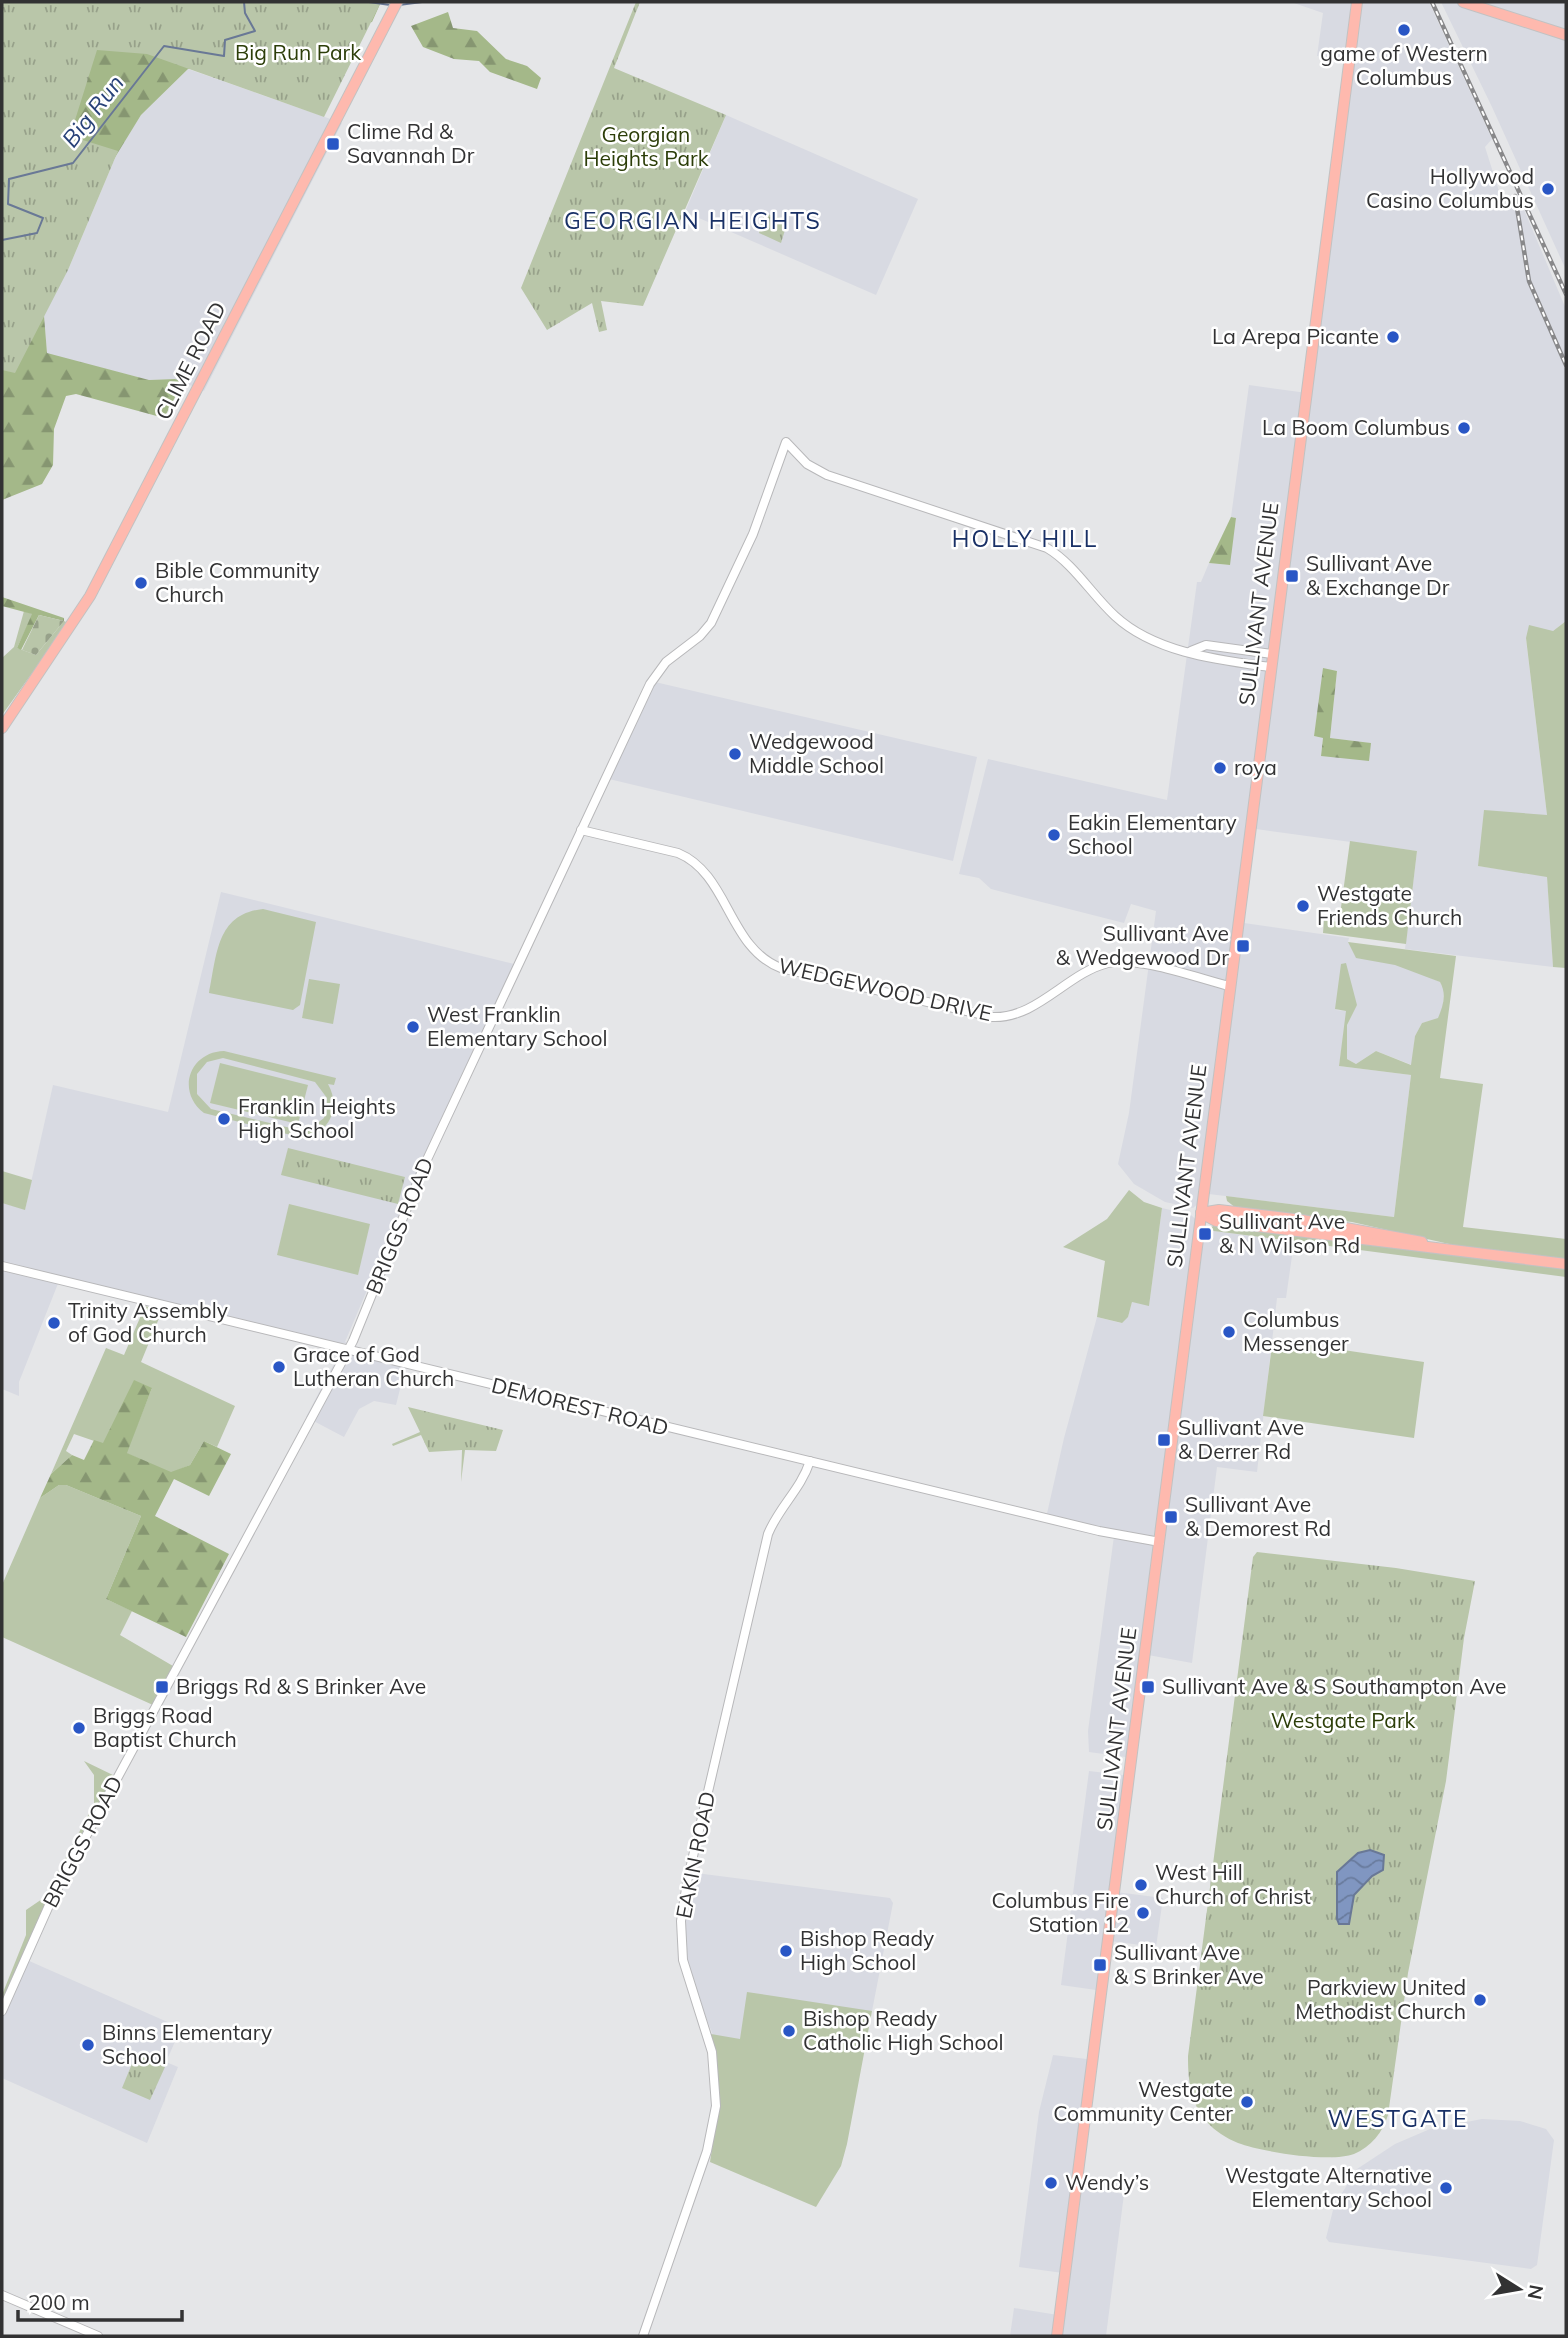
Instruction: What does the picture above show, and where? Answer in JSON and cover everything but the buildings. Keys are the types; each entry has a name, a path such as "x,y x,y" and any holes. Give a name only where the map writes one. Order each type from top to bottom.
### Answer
{"main road":[{"name":"CLIME ROAD","path":"2,728 90,596 397,2"},
{"name":"SULLIVANT AVENUE","path":"1057,2336 1356,2"},
{"path":"1463,2 1566,35"},
{"path":"1200,1213 1219,1210 1350,1227 1454,1251 1566,1264"}],"street":[{"name":"BRIGGS ROAD","path":"2,2011 51,1901 356,1334 415,1186 654,677 666,662 700,636 711,623 753,534 786,442 807,464 827,475 1047,548 1062,559 1125,624 1161,643 1191,650"},
{"path":"1191,650 1206,645 1272,654"},
{"path":"1191,650 1203,657 1270,667"},
{"name":"WEDGEWOOD DRIVE","path":"581,830 678,853 691,861 710,881 754,950 781,968 992,1017 1018,1013 1093,968 1111,962 1130,962 1229,986"},
{"name":"DEMOREST ROAD","path":"2,1266 1099,1531 1160,1542"},
{"name":"EAKIN ROAD","path":"643,2336 707,2151 716,2106 712,2052 683,1960 681,1921 687,1882 768,1534 777,1515 801,1484 810,1461"},
{"path":"2,2295 98,2336"}],"shaded area":[{"path":"1291,2 1429,2 1492,139 1485,147 1504,207 1522,205 1566,309 1566,621 1553,631 1526,639 1547,815 1478,866 1547,876 1553,967 1405,949 1417,851 1256,829 1244,923 1349,938 1348,942 1440,982 1444,989 1443,1007 1438,1019 1422,1023 1415,1036 1412,1065 1376,1051 1356,1064 1347,1059 1347,1025 1357,1004 1335,1010 1347,1011 1339,1066 1411,1075 1394,1217 1209,1194 1193,1208 1165,1202 1134,1184 1118,1164 1129,1113 1156,911 1131,904 1124,923 991,889 979,878 959,874 988,759 1167,800 1197,582 1201,582 1209,563 1229,565 1236,518 1231,517 1249,385 1307,393 1350,60 1317,56 1323,13","holes":["1324,669 1337,671 1330,738 1370,743 1321,756 1323,738 1314,736"]},
{"name":"Hollywood Casino Columbus","path":"1441,2 1566,2 1566,270 1492,107"},
{"path":"188,69 342,123 204,391 175,379 149,380 47,354 41,278 68,270 118,151 141,115"},
{"path":"726,115 918,199 876,295 685,212"},
{"name":"Wedgewood Middle School","path":"655,682 977,757 953,861 609,779"},
{"name":"Franklin Heights High School","path":"221,892 514,964 428,1147 345,1342 367,1351 407,1361 396,1405 374,1401 359,1409 344,1437 306,1417 345,1343 61,1276 19,1382 19,1396 2,1389 2,1203 25,1209 53,1085 168,1112"},
{"path":"1162,1208 1191,1215 1207,1230 1294,1242 1286,1298 1277,1298 1257,1472 1217,1467 1192,1663 1148,1655 1133,1758 1089,1752 1088,1731 1114,1536 1046,1518 1064,1438 1097,1317 1121,1323 1128,1316 1132,1302 1149,1305"},
{"path":"1089,1771 1131,1776 1116,1892 1163,1898 1156,1947 1110,1941 1103,1991 1061,1985"},
{"name":"Bishop Ready High School","path":"696,1873 890,1898 893,1903 872,2011 719,2125 720,2067 713,2035 691,1980 685,1944 684,1916 691,1875"},
{"name":"Binns Elementary School","path":"27,1960 181,2028 166,2062 178,2067 147,2143 2,2078 2,2018"},
{"path":"1053,2055 1095,2060 1078,2187 1124,2194 1106,2336 1010,2336 1014,2308 1058,2315 1063,2273 1019,2267 1039,2112"},
{"name":"Westgate Alternative Elementary School","path":"1482,2119 1520,2121 1546,2129 1554,2140 1537,2265 1531,2269 1329,2242 1326,2238 1334,2206 1357,2169 1395,2144 1430,2129"}],"green space":[{"name":"Big Run Park","path":"2,2 381,2 372,22 188,69 141,115 41,278 47,353 149,380 175,379 183,382 164,418 76,394 66,396 54,429 53,465 42,484 2,500"},
{"name":"Big Run Park","path":"2,2 381,2 324,117 147,54 97,50 70,136 118,151 68,270 15,373 2,370"},
{"name":"Georgian Heights Park","path":"636,2 640,2 614,68 726,115 643,306 601,301 607,330 599,332 592,303 547,330 521,288"},
{"path":"448,12 453,28 477,31 506,59 527,66 541,78 537,89 490,72 479,61 454,59 423,47 411,26"},
{"path":"764,213 788,220 781,243 759,233"},
{"path":"1231,517 1236,518 1230,565 1209,563"},
{"path":"2,597 64,618 64,621 39,615 21,650 17,648 32,614 2,606"},
{"path":"24,611 33,614 17,648 36,655 64,621 68,623 2,715 2,658 14,647"},
{"path":"39,615 64,621 36,655 22,650"},
{"path":"1566,621 1566,968 1553,967 1547,877 1478,866 1484,810 1547,815 1526,638 1529,625 1553,631"},
{"path":"1323,668 1337,671 1330,738 1371,743 1369,761 1321,756 1323,738 1314,736"},
{"path":"1350,841 1417,851 1406,944 1323,933 1324,920 1339,922"},
{"path":"263,909 316,922 300,1005 293,1010 209,993 217,951 227,928 248,912"},
{"path":"1348,942 1456,956 1440,1078 1483,1084 1463,1227 1566,1239 1566,1259 1458,1246 1352,1222 1236,1208 1227,1201 1226,1196 1394,1217 1411,1075 1339,1066 1346,1011 1335,1009 1341,964 1346,963 1357,1005 1347,1025 1347,1059 1356,1064 1376,1051 1411,1065 1415,1036 1422,1023 1438,1018 1444,996 1440,982 1395,965 1356,958"},
{"path":"309,979 340,984 333,1024 302,1018"},
{"path":"224,1051 336,1078 334,1085 328,1084 333,1103 330,1120 318,1132 299,1137 204,1113 190,1095 190,1074 202,1058","holes":["223,1058 315,1082 327,1098 324,1118 311,1128 299,1130 211,1109 197,1094 197,1074 207,1062"]},
{"path":"220,1063 308,1085 298,1124 210,1103"},
{"path":"288,1148 405,1177 398,1204 281,1175"},
{"path":"2,1171 32,1180 25,1210 2,1203"},
{"path":"1129,1190 1144,1202 1162,1208 1149,1306 1132,1302 1128,1317 1122,1323 1097,1317 1105,1261 1063,1247 1107,1219"},
{"path":"289,1204 370,1224 358,1275 277,1255"},
{"path":"1215,1225 1566,1269 1566,1277 1206,1230"},
{"path":"145,1306 162,1311 141,1362 235,1406 217,1447 204,1441 190,1465 171,1473 126,1453 152,1388 103,1444 74,1434 66,1451 72,1455 51,1474 106,1348 124,1355"},
{"path":"1303,1344 1424,1362 1414,1438 1263,1416 1272,1345 1302,1349"},
{"path":"134,1380 152,1388 127,1453 171,1472 190,1465 204,1441 231,1454 209,1496 174,1479 155,1516 229,1554 186,1637 106,1599 141,1516 66,1485 59,1485 40,1498 51,1474 72,1455 84,1460 94,1440 103,1443"},
{"path":"408,1407 503,1430 496,1451 465,1450 461,1482 462,1450 429,1452 421,1435 393,1446 392,1444 420,1432"},
{"path":"59,1485 66,1485 141,1516 106,1599 132,1611 120,1635 173,1666 153,1705 2,1637 2,1585 40,1498"},
{"name":"Westgate Park","path":"1257,1552 1396,1568 1475,1581 1464,1638 1446,1781 1408,1973 1388,2115 1380,2133 1371,2143 1354,2154 1343,2156 1296,2155 1263,2150 1234,2141 1221,2134 1201,2115 1190,2082 1188,2056 1253,1557"},
{"path":"84,1761 115,1776 31,1937 2,2004 2,1995 26,1935 26,1910 45,1897 94,1804 94,1775"},
{"path":"747,1992 872,2011 841,2166 816,2207 710,2162 720,2096 711,2034 740,2039"},
{"path":"136,2054 165,2067 150,2100 122,2088"}],"water":[{"path":"1370,1850 1384,1855 1383,1870 1372,1876 1354,1895 1349,1924 1339,1924 1337,1872 1358,1853"}],"waterway":[{"name":"Big Run","path":"2,240 37,233 43,218 8,204 9,179 73,163 164,46 224,56 225,40 255,31 245,13 244,2"},
{"name":"Big Run","path":"369,2 390,5"},
{"name":"Big Run","path":"399,5 422,2"}],"railway":[{"path":"1432,2 1566,294"},
{"path":"1515,196 1529,281 1566,365"}],"place":[{"name":"game of Western Columbus","path":"1404,30"},
{"name":"Clime Rd & Savannah Dr","path":"333,144"},
{"name":"Hollywood Casino Columbus","path":"1548,189"},
{"name":"La Arepa Picante","path":"1393,337"},
{"name":"La Boom Columbus","path":"1464,428"},
{"name":"Sullivant Ave & Exchange Dr","path":"1292,576"},
{"name":"Bible Community Church","path":"141,583"},
{"name":"Wedgewood Middle School","path":"735,754"},
{"name":"roya","path":"1220,768"},
{"name":"Eakin Elementary School","path":"1054,835"},
{"name":"Westgate Friends Church","path":"1303,906"},
{"name":"Sullivant Ave & Wedgewood Dr","path":"1243,946"},
{"name":"West Franklin Elementary School","path":"413,1027"},
{"name":"Franklin Heights High School","path":"224,1119"},
{"name":"Sullivant Ave & N Wilson Rd","path":"1205,1234"},
{"name":"Trinity Assembly of God Church","path":"54,1323"},
{"name":"Columbus Messenger","path":"1229,1332"},
{"name":"Grace of God Lutheran Church","path":"279,1367"},
{"name":"Sullivant Ave & Derrer Rd","path":"1164,1440"},
{"name":"Sullivant Ave & Demorest Rd","path":"1171,1517"},
{"name":"Briggs Rd & S Brinker Ave","path":"162,1687"},
{"name":"Sullivant Ave & S Southampton Ave","path":"1148,1687"},
{"name":"Briggs Road Baptist Church","path":"79,1728"},
{"name":"West Hill Church of Christ","path":"1141,1885"},
{"name":"Columbus Fire Station 12","path":"1143,1913"},
{"name":"Bishop Ready High School","path":"786,1951"},
{"name":"Sullivant Ave & S Brinker Ave","path":"1100,1965"},
{"name":"Parkview United Methodist Church","path":"1480,2000"},
{"name":"Bishop Ready Catholic High School","path":"789,2031"},
{"name":"Binns Elementary School","path":"88,2045"},
{"name":"Westgate Community Center","path":"1247,2102"},
{"name":"Wendy’s","path":"1051,2183"},
{"name":"Westgate Alternative Elementary School","path":"1446,2188"}],"district":[{"name":"GEORGIAN HEIGHTS","path":"693,221"},
{"name":"HOLLY HILL","path":"1025,539"},
{"name":"WESTGATE","path":"1398,2119"}]}
